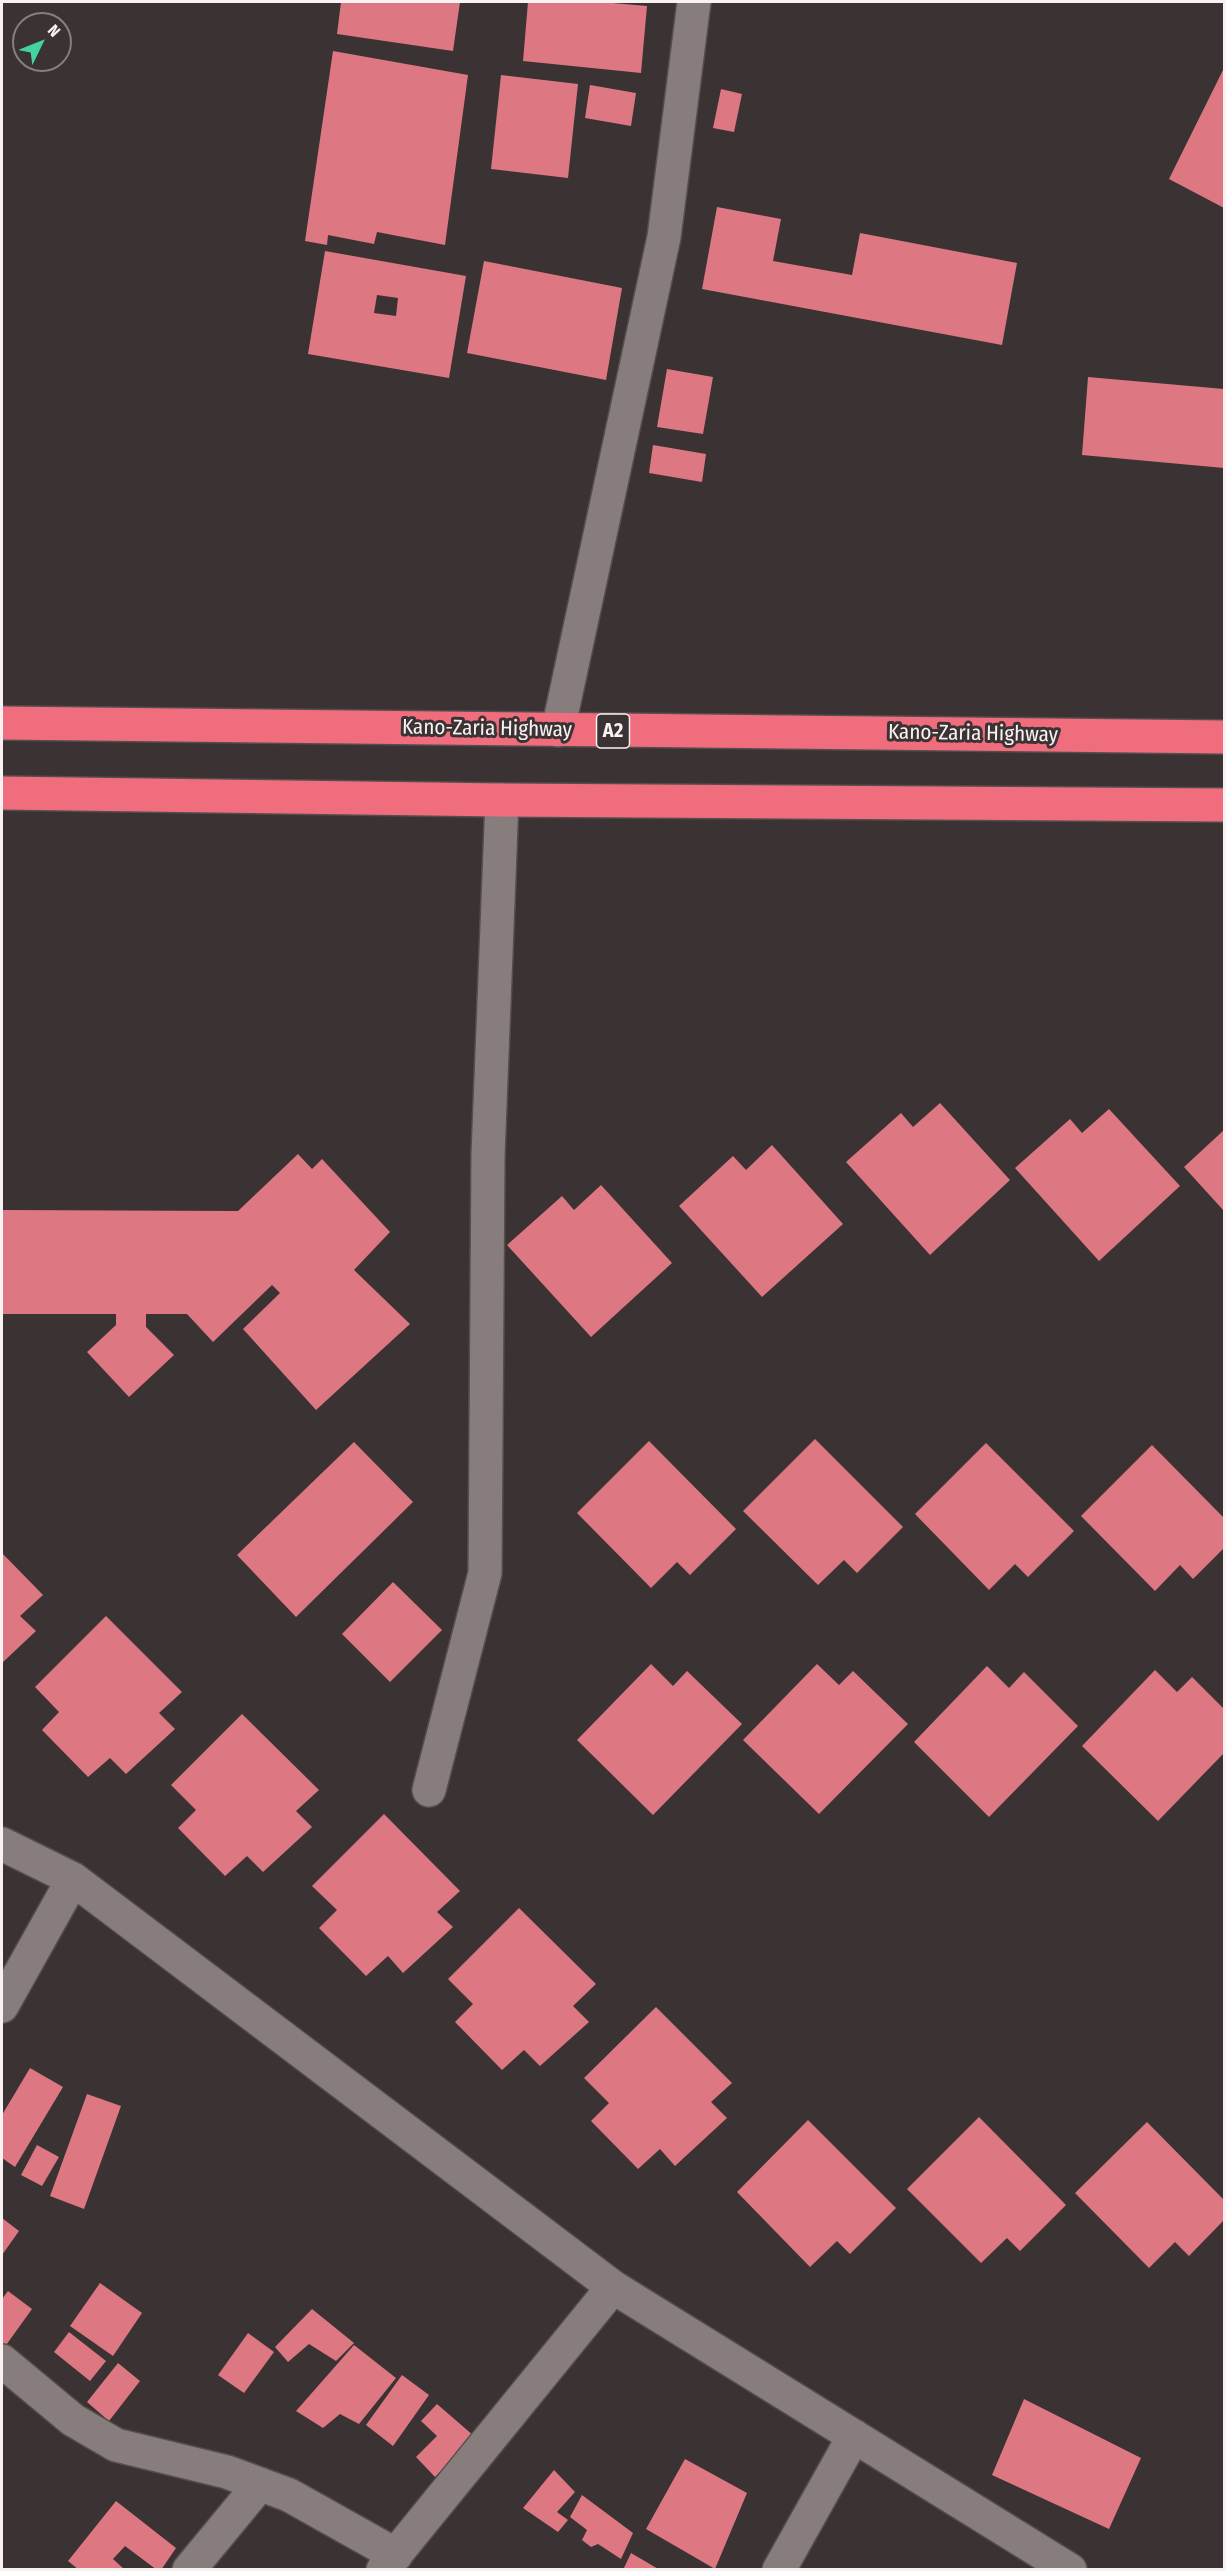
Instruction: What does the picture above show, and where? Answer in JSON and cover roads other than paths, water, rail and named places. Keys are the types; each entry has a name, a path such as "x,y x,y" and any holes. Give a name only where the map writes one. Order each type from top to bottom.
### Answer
{"highway":[{"name":"Kano-Zaria Highway","path":"2,723 1224,737"},
{"path":"2,793 502,801 1224,805"}],"street":[{"path":"558,730 664,237 694,2"},
{"path":"429,1790 485,1573 488,1155 502,801"},
{"path":"2,1844 73,1879 613,2287 1070,2570"},
{"path":"2,2006 73,1879"},
{"path":"2,2361 73,2420 116,2445 227,2472 289,2495 390,2562 613,2287"},
{"path":"778,2570 854,2436"},
{"path":"189,2570 260,2484"}]}
